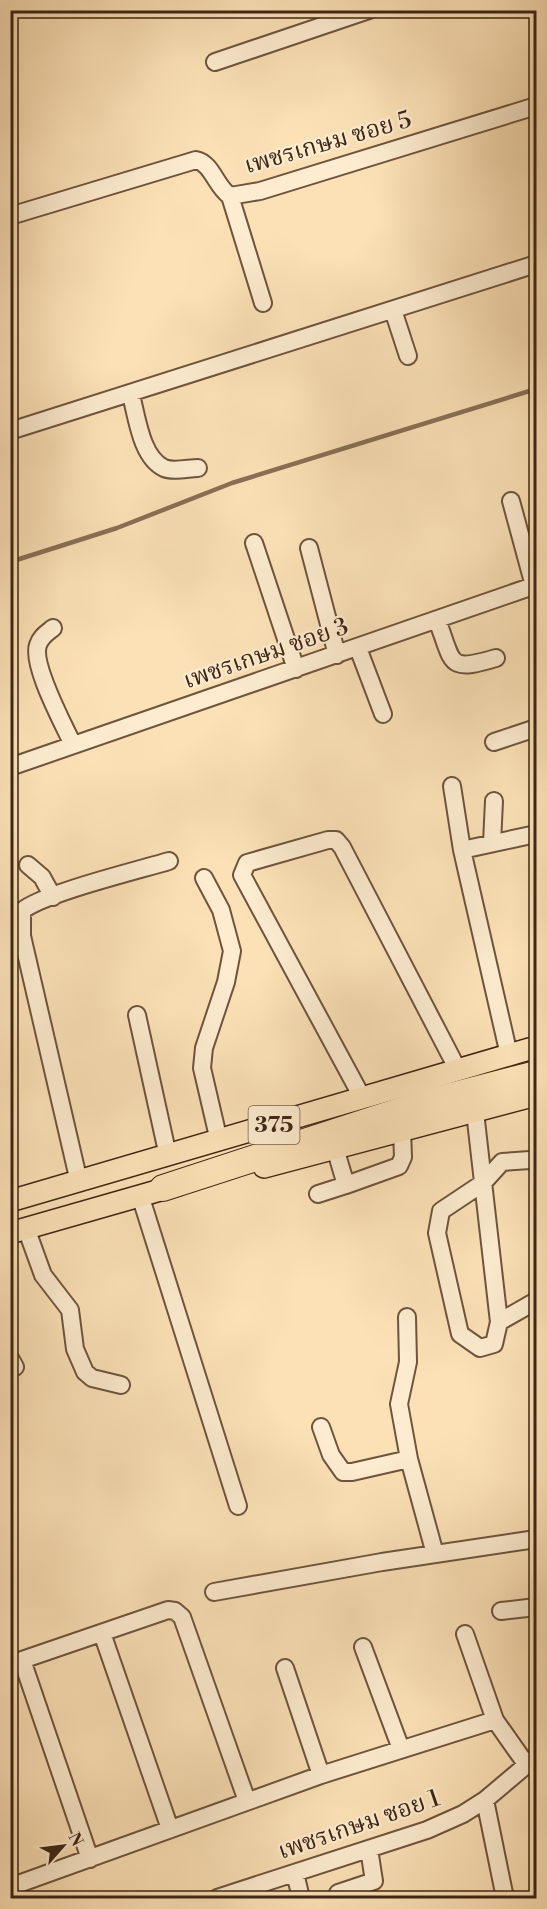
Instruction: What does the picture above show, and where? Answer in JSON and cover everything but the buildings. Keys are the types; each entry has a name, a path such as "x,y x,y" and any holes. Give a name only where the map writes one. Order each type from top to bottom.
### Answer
{"highway":[{"path":"152,1191 424,1103 537,1074"}],"main road":[{"name":"375","path":"10,1201 537,1047"},
{"name":"375","path":"18,1231 152,1191 219,1178 537,1095"}],"street":[{"path":"215,62 369,10"},
{"name":"เพชรเกษม ซอย 5","path":"10,216 196,160 206,165 223,191 230,196 260,191 537,106"},
{"path":"230,196 263,303"},
{"path":"10,431 131,395 537,264"},
{"path":"393,310 408,356"},
{"path":"131,395 143,440 154,460 166,469 198,468"},
{"path":"511,501 535,585"},
{"path":"254,543 296,669"},
{"path":"309,548 337,655"},
{"name":"เพชรเกษม ซอย 3","path":"10,767 535,585"},
{"path":"437,620 454,662 460,666 496,658"},
{"path":"53,628 42,636 37,647 38,664 73,746"},
{"path":"358,648 383,714"},
{"path":"494,742 537,728"},
{"path":"452,786 462,850 509,1055"},
{"path":"492,843 494,801"},
{"path":"462,850 537,834"},
{"path":"363,1099 242,875 247,862 328,840 336,840 342,847 458,1070"},
{"path":"80,1182 20,921 22,911 28,906 53,897 169,861"},
{"path":"28,866 42,877 53,897"},
{"path":"204,878 221,910 232,951 226,982 204,1047 202,1068 219,1141"},
{"path":"136,1015 168,1156"},
{"path":"475,1112 483,1183 499,1322 494,1344 480,1348 460,1334 437,1233 441,1211 483,1183 502,1162 530,1160"},
{"path":"318,1194 402,1163 402,1131"},
{"path":"335,1148 346,1185"},
{"path":"152,1191 238,1506"},
{"path":"18,1231 43,1275 70,1310 75,1349 85,1372 92,1378 121,1385"},
{"path":"499,1322 537,1301"},
{"path":"407,1317 408,1362 399,1404 409,1459 435,1554"},
{"path":"321,1426 331,1455 343,1472 409,1459"},
{"path":"214,1592 537,1539"},
{"path":"501,1611 537,1607"},
{"path":"90,1859 16,1662 168,1610 175,1611 182,1617 247,1801"},
{"path":"102,1633 170,1829"},
{"path":"465,1635 495,1720 531,1760"},
{"path":"363,1647 401,1749"},
{"path":"285,1668 321,1775"},
{"path":"11,1884 90,1859 321,1775 495,1720"},
{"name":"เพชรเกษม ซอย 1","path":"217,1899 427,1830 463,1814 484,1800 531,1760"},
{"path":"484,1800 505,1899"},
{"path":"338,1893 374,1881 369,1849"},
{"path":"295,1873 301,1899"}],"waterway":[{"path":"10,562 117,528 232,483 536,389"}]}
